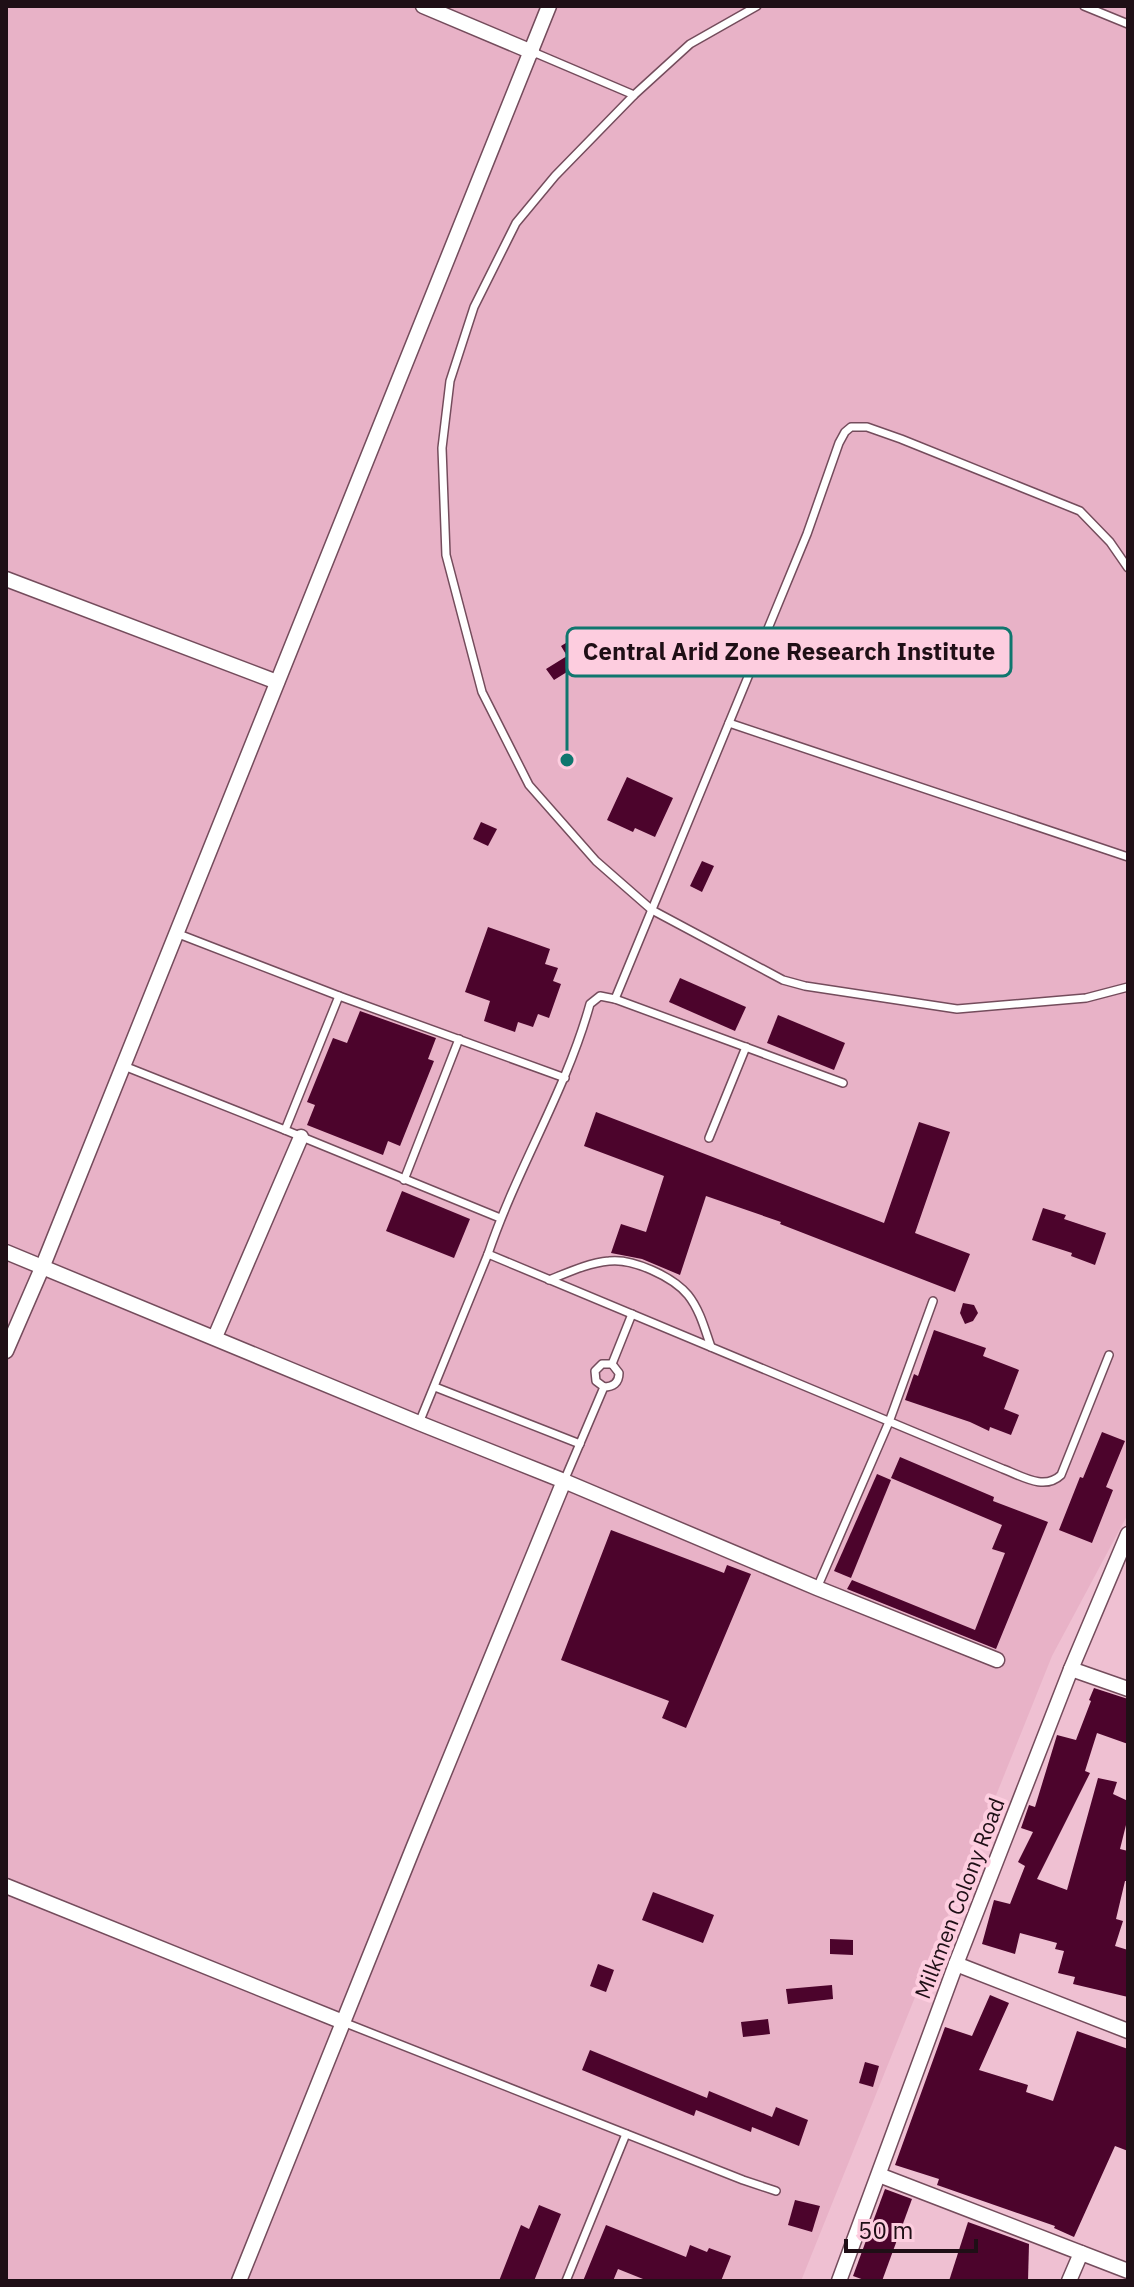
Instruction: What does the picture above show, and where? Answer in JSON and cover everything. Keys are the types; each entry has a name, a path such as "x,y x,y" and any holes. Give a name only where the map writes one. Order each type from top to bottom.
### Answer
{"street":[{"path":"423,6 532,52"},
{"path":"6,1351 549,6"},
{"path":"6,579 277,682"},
{"path":"215,1337 301,1137"},
{"path":"6,1252 997,1660"},
{"path":"239,2281 564,1481"},
{"name":"Milkmen Colony Road","path":"839,2281 956,1964 1071,1669 1128,1534"},
{"path":"1071,1669 1128,1689"},
{"path":"6,1886 343,2022"},
{"path":"956,1964 1128,2031"},
{"path":"879,2175 1128,2271"},
{"path":"1069,2281 1081,2253"}],"lane":[{"path":"757,6 690,44 634,95 555,176 516,223 474,307 450,381 442,448 446,555 482,692 529,785 596,861 652,910 783,980 821,989 957,1009 1086,998 1128,987"},
{"path":"1084,6 1128,24"},
{"path":"532,52 634,95"},
{"path":"615,999 807,534 845,432 851,427 867,427 1080,511 1110,542 1128,568"},
{"path":"729,723 1128,857"},
{"path":"176,933 565,1078"},
{"path":"285,1130 339,996"},
{"path":"419,1423 500,1218 565,1078 590,1004 600,996 615,999 843,1083"},
{"path":"404,1180 459,1039"},
{"path":"709,1138 746,1047"},
{"path":"122,1065 500,1218"},
{"path":"488,1254 1043,1483 1053,1482 1061,1475 1109,1355"},
{"path":"549,1280 589,1264 613,1260 626,1261 661,1274 687,1294 698,1312 711,1347"},
{"path":"817,1588 889,1422 933,1301"},
{"path":"612,1364 632,1314"},
{"path":"602,1364 612,1364 619,1373 618,1381 604,1387 596,1381 595,1371 602,1364"},
{"path":"435,1387 580,1444"},
{"path":"564,1481 604,1387"},
{"path":"343,2022 776,2191"},
{"path":"566,2281 626,2134"}],"shaded area":[{"path":"6,6 1128,6 1128,1514 1052,1656 801,2281 6,2281"}],"building":[{"path":"582,633 596,654 554,680 546,669 567,656 561,646"},
{"path":"627,777 673,798 655,837 635,828 633,832 607,820"},
{"path":"481,822 497,829 488,846 473,839"},
{"path":"702,861 714,866 702,892 690,886"},
{"path":"488,927 550,949 545,964 558,968 553,981 561,984 549,1018 538,1014 533,1027 518,1022 515,1032 484,1021 490,1001 465,992"},
{"path":"680,978 746,1007 735,1031 669,1002"},
{"path":"360,1011 436,1038 428,1059 434,1061 400,1146 388,1141 383,1155 307,1125 315,1105 307,1102 333,1038 347,1043"},
{"path":"778,1015 845,1043 834,1070 767,1043"},
{"path":"596,1112 884,1223 919,1122 950,1132 915,1233 970,1254 955,1292 781,1222 706,1196 680,1275 642,1259 611,1253 621,1224 646,1232 664,1176 584,1146"},
{"path":"402,1191 470,1219 454,1258 386,1231"},
{"path":"1043,1208 1066,1215 1064,1219 1106,1233 1095,1265 1071,1256 1072,1253 1032,1240"},
{"path":"963,1303 974,1305 978,1313 973,1321 965,1324 960,1313"},
{"path":"934,1330 986,1348 983,1356 1019,1370 1004,1409 1019,1415 1011,1435 990,1427 989,1431 905,1400 914,1374 918,1376"},
{"path":"1102,1432 1125,1441 1106,1487 1113,1490 1092,1543 1059,1530"},
{"path":"900,1457 994,1497 993,1501 1048,1522 996,1649 847,1589 852,1580 975,1630 1005,1553 992,1549 1002,1525 891,1478"},
{"path":"877,1474 891,1480 851,1578 834,1571"},
{"path":"611,1530 724,1573 727,1565 751,1574 686,1728 662,1718 669,1701 561,1660"},
{"path":"1094,1688 1128,1699 1128,1744 1097,1733 1085,1771 1090,1773 1037,1879 1067,1890 1098,1778 1117,1782 1113,1794 1128,1801 1128,1817 1120,1849 1128,1851 1128,1881 1125,1881 1116,1919 1123,1921 1115,1946 1128,1950 1128,1997 1073,1984 1075,1977 1058,1973 1064,1951 1055,1949 1057,1943 1020,1933 1015,1954 982,1944 994,1900 1010,1904 1025,1866 1018,1862 1033,1832 1021,1828 1029,1805 1035,1807 1057,1735 1076,1740"},
{"path":"653,1892 714,1915 703,1943 642,1920"},
{"path":"830,1939 853,1940 853,1955 830,1954"},
{"path":"598,1964 614,1970 606,1992 590,1986"},
{"path":"832,1985 833,1999 788,2004 786,1989"},
{"path":"990,1995 1009,2003 979,2070 1028,2085 1026,2092 1053,2101 1077,2031 1128,2049 1128,2151 1115,2146 1074,2237 1055,2226 937,2185 939,2179 895,2165 945,2027 972,2036"},
{"path":"768,2019 770,2034 743,2037 741,2022"},
{"path":"590,2050 707,2098 709,2091 772,2117 776,2107 808,2120 799,2146 752,2127 751,2132 696,2110 694,2116 582,2070"},
{"path":"865,2062 879,2066 873,2087 859,2083"},
{"path":"885,2189 912,2199 882,2281 867,2281 853,2276"},
{"path":"795,2200 820,2206 812,2232 788,2225"},
{"path":"539,2205 561,2214 534,2281 499,2281 521,2225 529,2229"},
{"path":"968,2222 1029,2244 1028,2281 949,2281"},
{"path":"606,2225 686,2257 690,2245 731,2256 721,2281 648,2281 618,2269 613,2281 583,2281"}],"place":[{"name":"Central Arid Zone Research Institute","path":"567,760"}]}
